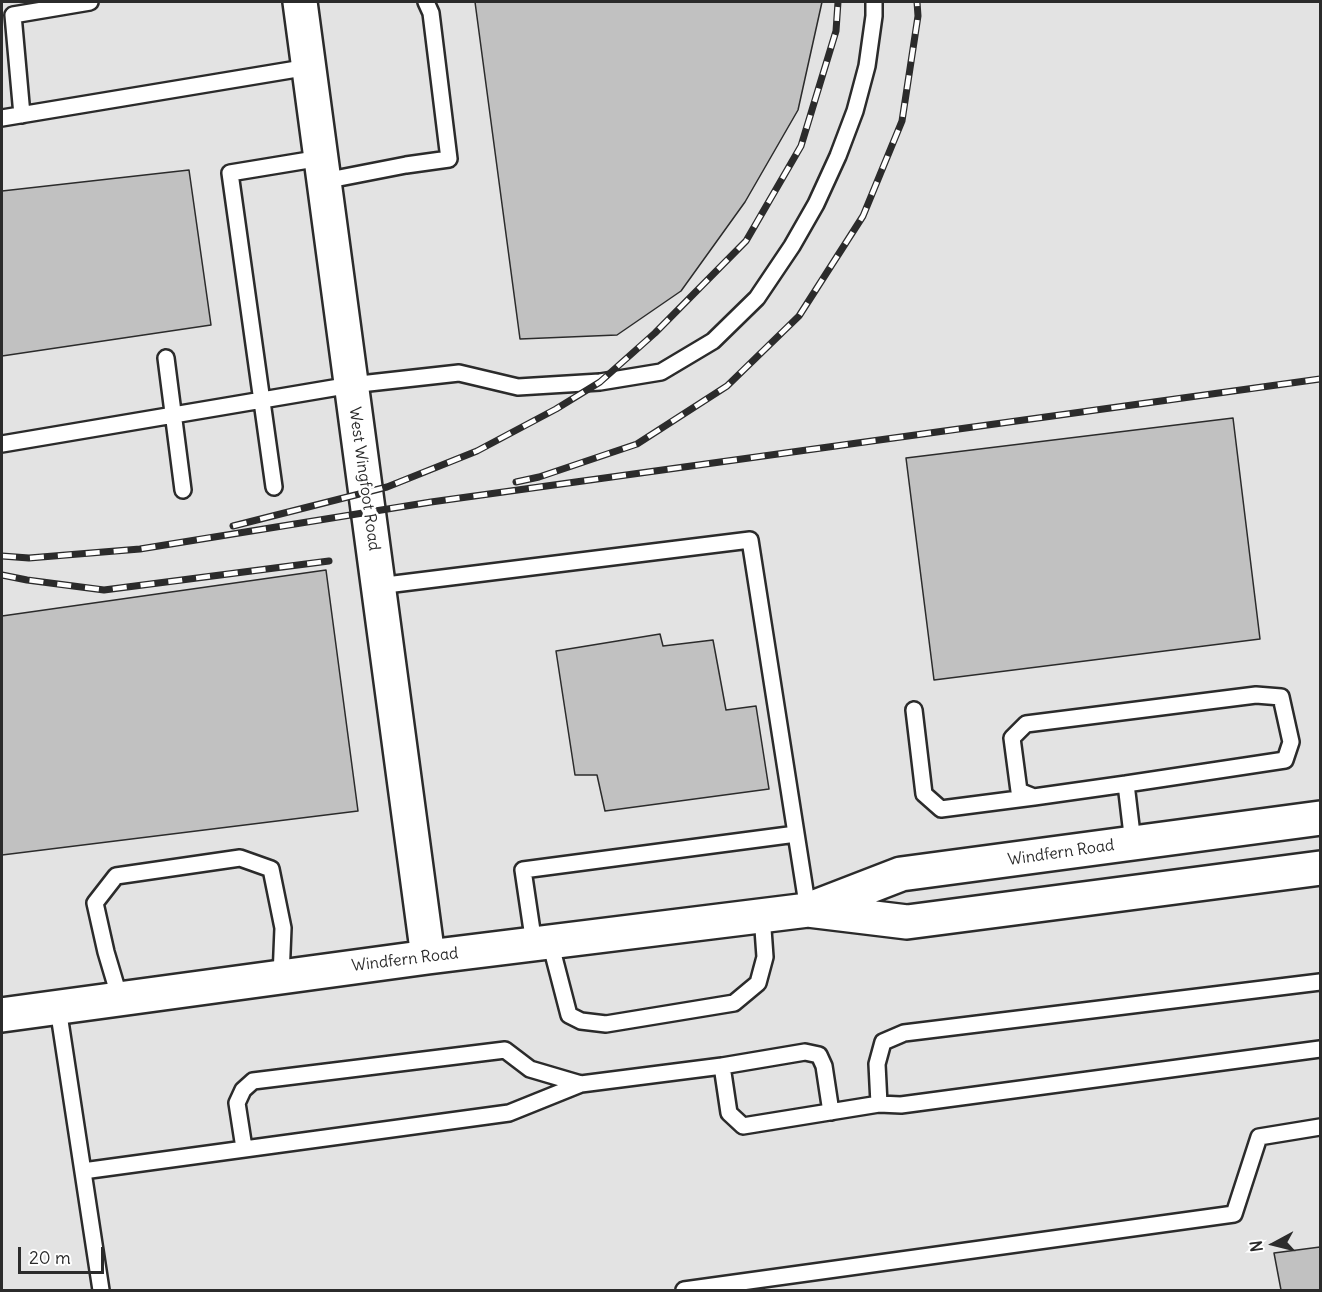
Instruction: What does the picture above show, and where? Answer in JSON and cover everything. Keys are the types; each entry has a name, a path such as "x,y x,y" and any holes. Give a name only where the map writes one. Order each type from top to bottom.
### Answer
{"street":[{"name":"West Wingfoot Road","path":"300,2 428,957"},
{"name":"Windfern Road","path":"808,910 901,874 1320,818"},
{"name":"Windfern Road","path":"2,1015 428,957 762,915 808,910 907,922 1320,868"}],"lane":[{"path":"22,115 12,15 90,2"},
{"path":"274,487 230,173 406,165 448,159 431,13 426,2"},
{"path":"2,444 351,385 459,374 518,387 600,382 661,372 713,341 758,298 792,246 816,204 855,111 867,66 874,2"},
{"path":"2,118 309,67"},
{"path":"166,358 183,490"},
{"path":"378,586 750,540 808,910"},
{"path":"914,710 924,794 940,809 1034,797 1126,784 1285,760 1291,742 1281,697 1256,695 1026,724 1012,738 1019,790 1034,797"},
{"path":"1126,784 1133,843"},
{"path":"762,915 765,957 758,982 734,1003 606,1024 581,1021 569,1015 542,943 523,870 796,834"},
{"path":"120,999 95,903 116,876 240,858 271,869 283,928 281,977"},
{"path":"879,1104 877,1064 883,1042 904,1033 1320,982"},
{"path":"58,1008 101,1290"},
{"path":"722,1066 729,1113 743,1126 879,1104 901,1105 1320,1049"},
{"path":"244,1148 237,1103 243,1090 253,1081 505,1050 530,1070 581,1084"},
{"path":"83,1171 509,1113 581,1084 722,1066 804,1052 819,1055 824,1066 831,1112"},
{"path":"684,1290 1234,1214 1259,1137 1320,1127"}],"shaded area":[{"path":"2,2 1320,2 1320,1290 2,1290"}],"building":[{"path":"475,2 822,2 798,110 745,202 681,291 617,335 520,339"},
{"path":"189,170 211,325 2,356 2,191"},
{"path":"1233,418 1260,639 934,680 906,458"},
{"path":"326,570 358,811 2,855 2,616"},
{"path":"660,634 663,646 713,640 726,710 756,706 769,789 605,811 597,775 575,775 556,651"},
{"path":"1320,1247 1320,1290 1281,1290 1274,1253"}],"railway":[{"path":"233,526 387,487 477,451 556,409 600,382 655,333 746,241 801,146 836,31 838,2"},
{"path":"516,482 539,477 637,444 727,386 799,316 863,216 902,121 918,16 917,2"},
{"path":"2,556 29,558 140,549 431,502 1320,379"},
{"path":"2,575 104,590 329,561"}]}
